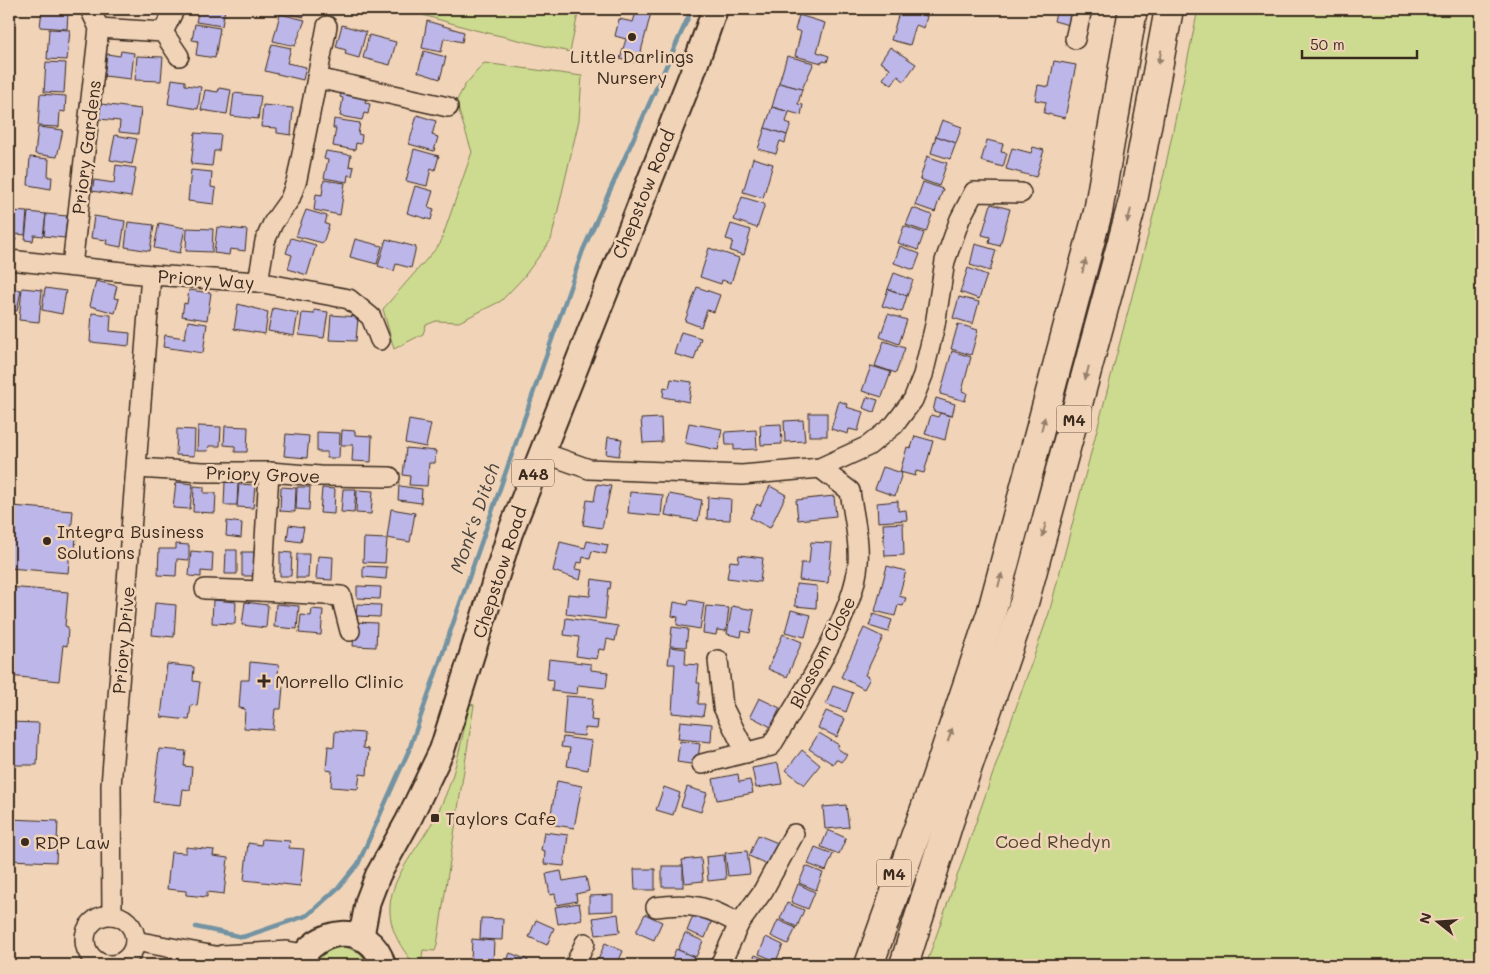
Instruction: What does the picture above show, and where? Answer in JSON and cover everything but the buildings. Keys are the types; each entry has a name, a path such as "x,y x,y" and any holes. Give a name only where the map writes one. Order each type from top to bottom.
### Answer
{"highway":[{"name":"M4","path":"870,965 991,614 1098,212 1133,9"},
{"name":"M4","path":"904,965 949,822 1024,603 1128,220 1169,9"},
{"name":"M4","path":"852,965 935,781"},
{"name":"M4","path":"892,965 949,822"}],"main road":[{"name":"Chepstow Road","path":"361,938 368,901 378,875 408,821 442,750 510,533 692,74 715,9"},
{"path":"300,960 317,941 335,934 349,934 361,938 377,952 384,964"}],"street":[{"path":"90,9 99,28 163,32"},
{"path":"1075,39 1082,9"},
{"path":"163,32 174,10"},
{"path":"258,282 266,241 274,223 290,199 297,179 327,26"},
{"name":"Priory Gardens","path":"72,266 99,28"},
{"path":"163,32 179,56"},
{"path":"317,78 448,107"},
{"path":"541,452 588,469 742,475 820,468 868,446 894,425 912,400 923,375 935,324 945,261 960,219 974,192 1021,192"},
{"name":"Priory Way","path":"9,260 152,275 258,282 349,299 371,318 380,340"},
{"name":"Priory Drive","path":"112,915 111,786 152,275"},
{"name":"Priory Grove","path":"137,468 203,472 269,472 320,476 390,477"},
{"name":"Blossom Close","path":"702,764 771,746 798,701 852,599 858,564 850,491 820,468"},
{"path":"262,591 269,472"},
{"path":"205,589 341,596 350,631"},
{"path":"718,660 723,707 746,753"},
{"path":"720,965 739,924 763,891 794,834"},
{"path":"656,907 686,904 716,911 739,924"},
{"path":"112,915 126,921 134,934 135,941 134,949 123,961 107,965 93,958 86,943 88,929 98,918 112,915"},
{"path":"135,941 216,956 240,965"},
{"path":"574,965 585,943"},
{"path":"216,956 287,951 300,960"}],"green space":[{"path":"402,9 579,9 570,52 475,30"},
{"name":"Coed Rhedyn","path":"1198,9 1481,9 1481,965 926,965 1049,613 1164,174"},
{"path":"484,63 582,76 579,120 551,240 523,278 501,301 459,322 436,321 426,325 423,334 394,349 383,309 440,244 472,152 456,102 465,85"},
{"path":"470,704 474,705 437,945 435,951 423,950 421,965 415,965 398,940 391,918 391,898 397,879 433,821 449,788"},
{"path":"343,946 360,953 369,965 310,965 326,948"}],"waterway":[{"name":"Monk's Ditch","path":"196,927 243,937 308,915 340,886 358,864 409,750 583,250 692,9"}],"place":[{"name":"Little Darlings Nursery","path":"632,37"},
{"name":"Integra Business Solutions","path":"47,541"},
{"name":"Morrello Clinic","path":"264,681"},
{"name":"Taylors Cafe","path":"435,818"},
{"name":"RDP Law","path":"25,842"}]}
